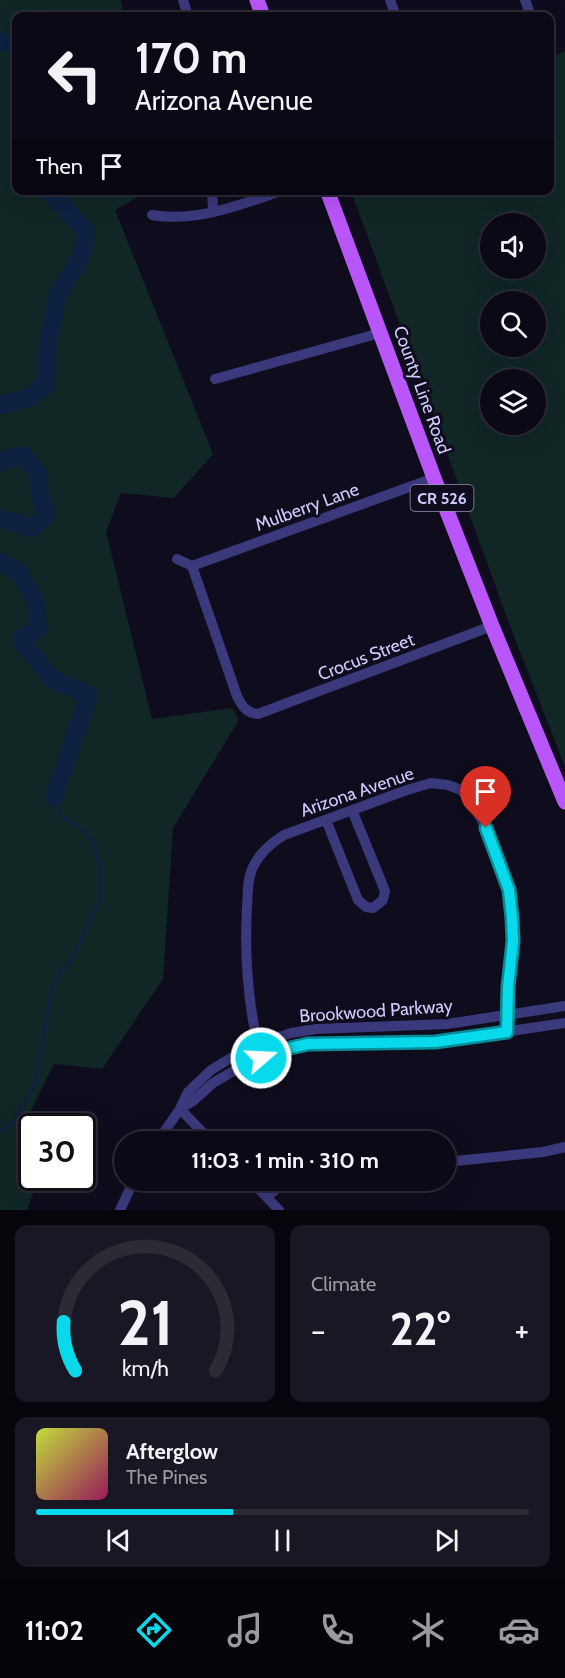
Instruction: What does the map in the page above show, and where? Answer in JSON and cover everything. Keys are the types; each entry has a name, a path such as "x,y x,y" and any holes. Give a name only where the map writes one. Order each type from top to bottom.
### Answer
{"main road":[{"name":"County Line Road","path":"329,195 434,478 492,626 563,793"}],"street":[{"path":"212,195 213,212"},
{"path":"152,215 170,218 213,212 268,195"},
{"path":"215,379 380,333"},
{"name":"Mulberry Lane","path":"192,566 434,478"},
{"path":"177,559 192,566"},
{"name":"Crocus Street","path":"192,566 237,696 242,706 251,713 258,714 492,626"},
{"name":"Arizona Avenue","path":"261,1058 246,979 245,936 249,878 253,867 268,845 285,835 431,783 448,785 461,790 472,803 486,828 509,890 513,941 507,1032"},
{"path":"326,819 358,900 366,907 373,908 383,900 385,891 352,810"},
{"name":"Brookwood Parkway","path":"164,1131 180,1109 188,1092 211,1070 258,1045 291,1033 316,1029 447,1024 564,1009"},
{"name":"Brookwood Parkway","path":"180,1109 213,1083 249,1062 281,1050 308,1044 435,1042 565,1023"},
{"path":"180,1109 201,1131"},
{"path":"456,1161 543,1152 565,1147"},
{"path":"120,1210 129,1191"},
{"path":"261,1191 279,1210"},
{"path":"267,1197 274,1191"}],"green space":[{"path":"0,0 121,0 123,12 12,12 12,195 141,195 115,210 213,454 174,498 121,493 106,532 152,719 232,708 239,720 173,828 163,979 102,1069 54,1064 30,1113 18,1113 18,1191 34,1191 27,1210 0,1210"},
{"path":"565,51 565,767 509,623 352,195 554,195 554,55"}],"waterway":[{"path":"0,41 12,45"},
{"path":"0,405 29,398 46,384 46,355 57,296 81,256 86,231 52,195"},
{"path":"0,462 22,455 39,474 39,491 47,515 32,528 0,518"},
{"path":"0,562 18,571 36,602 38,629 20,639 53,680 89,695 54,797"},
{"path":"0,1130 12,1124 35,1084 52,988 62,970 71,960 101,898 101,869 93,842 78,826 61,816 54,797"}],"route":[{"path":"261,1058 281,1050 308,1044 435,1042 507,1032 508,987 513,941 512,918 509,890 486,828"}]}
